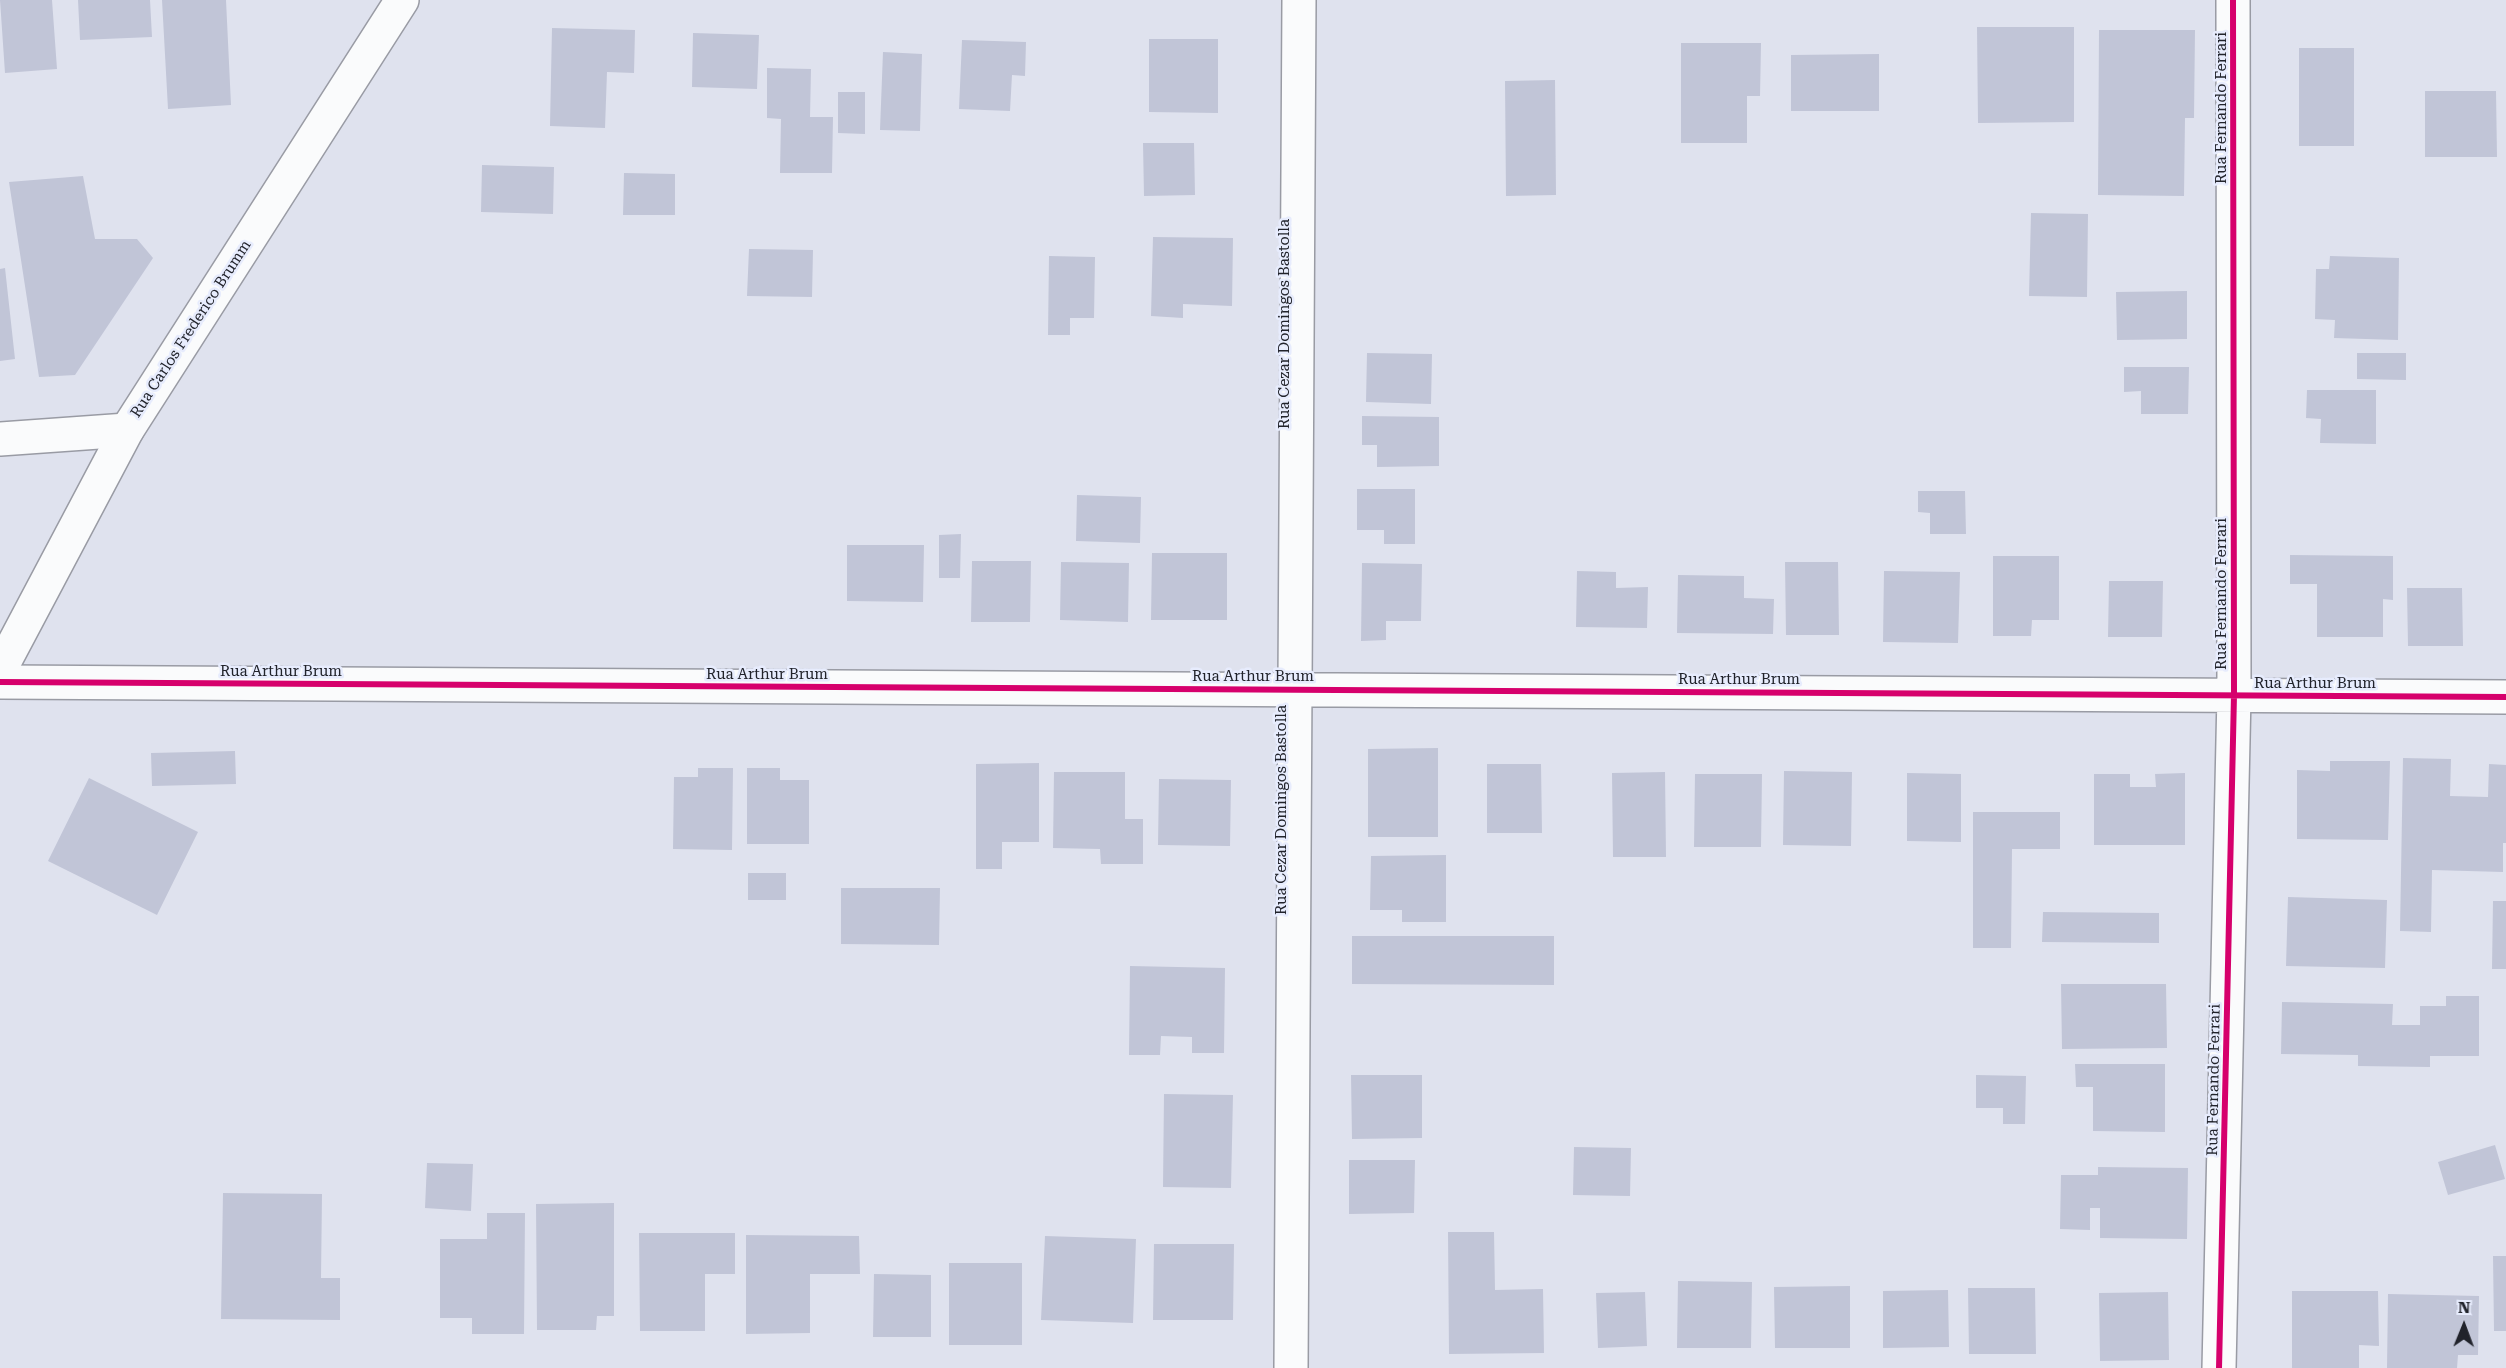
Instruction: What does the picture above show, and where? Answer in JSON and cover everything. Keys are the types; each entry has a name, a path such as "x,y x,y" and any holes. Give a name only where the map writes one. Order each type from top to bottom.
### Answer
{"street":[{"name":"Rua Carlos Frederico Brumm","path":"0,670 127,430 402,0"},
{"name":"Rua Cezar Domingos Bastolla","path":"1291,1368 1299,0"},
{"name":"Rua Fernando Ferrari","path":"2219,1368 2234,695 2233,0"},
{"path":"0,439 127,430"},
{"name":"Rua Arthur Brum","path":"0,682 2506,697"}],"building":[{"path":"0,0 52,0 57,69 5,73"},
{"path":"78,0 150,0 152,37 80,40"},
{"path":"162,0 226,0 231,105 168,109"},
{"path":"1977,27 2074,27 2074,122 1978,123"},
{"path":"552,28 635,30 634,73 607,72 605,128 550,126"},
{"path":"2099,30 2195,30 2194,118 2185,118 2184,196 2098,195"},
{"path":"693,33 759,35 757,89 692,87"},
{"path":"1149,39 1218,39 1218,113 1149,112"},
{"path":"962,40 1026,42 1025,76 1012,75 1010,111 959,109"},
{"path":"1681,43 1761,43 1760,96 1747,96 1747,143 1681,143"},
{"path":"2299,48 2354,48 2354,146 2299,146"},
{"path":"883,52 922,54 920,131 880,130"},
{"path":"1879,54 1879,111 1791,111 1791,55"},
{"path":"767,68 811,69 810,117 833,117 832,173 780,173 781,119 767,118"},
{"path":"1555,80 1556,195 1506,196 1505,81"},
{"path":"2425,91 2496,91 2497,157 2425,157"},
{"path":"838,92 865,92 865,134 838,133"},
{"path":"1143,143 1194,143 1195,195 1144,196"},
{"path":"482,165 554,167 553,214 481,212"},
{"path":"624,173 675,174 675,215 623,215"},
{"path":"83,176 95,239 137,239 153,258 75,375 39,377 9,182"},
{"path":"2031,213 2088,214 2087,297 2029,296"},
{"path":"1153,237 1233,238 1232,306 1183,304 1183,318 1151,316"},
{"path":"749,249 813,250 812,297 747,296"},
{"path":"1049,256 1095,257 1094,318 1070,318 1070,335 1048,335"},
{"path":"2330,256 2399,258 2398,340 2334,338 2335,320 2315,319 2316,269 2329,269"},
{"path":"5,268 15,359 0,361 0,269"},
{"path":"2187,291 2187,339 2117,340 2116,292"},
{"path":"1367,353 1432,354 1431,404 1366,402"},
{"path":"2357,353 2406,353 2406,380 2357,379"},
{"path":"2124,367 2189,367 2188,414 2141,414 2141,391 2124,392"},
{"path":"2307,390 2376,390 2376,444 2320,443 2321,419 2306,418"},
{"path":"1362,416 1439,417 1439,466 1377,467 1377,445 1362,445"},
{"path":"1357,489 1415,489 1415,544 1384,544 1384,530 1357,530"},
{"path":"1918,491 1965,491 1966,534 1930,534 1930,513 1918,512"},
{"path":"1077,495 1141,497 1140,543 1076,541"},
{"path":"961,534 960,578 939,578 939,535"},
{"path":"847,545 924,545 923,602 847,601"},
{"path":"1152,553 1227,553 1227,620 1151,620"},
{"path":"2290,555 2393,556 2393,600 2383,599 2383,637 2317,637 2317,584 2290,584"},
{"path":"1993,556 2059,556 2059,620 2032,620 2031,636 1993,636"},
{"path":"972,561 1031,561 1030,622 971,622"},
{"path":"1061,562 1129,563 1128,622 1060,620"},
{"path":"1785,562 1838,562 1839,635 1786,635"},
{"path":"1362,563 1422,564 1421,621 1386,621 1386,640 1361,641"},
{"path":"1577,571 1616,572 1616,588 1648,587 1647,628 1576,627"},
{"path":"1884,571 1960,572 1958,643 1883,642"},
{"path":"1678,575 1744,576 1744,598 1774,599 1773,634 1677,633"},
{"path":"2109,581 2163,581 2162,637 2108,637"},
{"path":"2407,588 2462,588 2463,646 2408,646"},
{"path":"1438,748 1438,837 1368,837 1368,749"},
{"path":"235,751 236,784 152,786 151,753"},
{"path":"2403,758 2451,759 2450,796 2488,797 2489,764 2506,765 2506,843 2503,843 2503,872 2432,870 2431,932 2400,931"},
{"path":"2330,761 2390,761 2388,840 2297,839 2297,770 2330,771"},
{"path":"1039,763 1039,842 1002,842 1002,869 976,869 976,764"},
{"path":"1487,764 1541,764 1542,833 1487,833"},
{"path":"698,768 733,768 732,850 673,849 674,777 698,777"},
{"path":"747,768 780,768 780,780 809,780 809,844 747,844"},
{"path":"1784,771 1852,772 1851,846 1783,845"},
{"path":"1054,772 1125,772 1125,819 1143,819 1143,864 1101,864 1100,849 1053,848"},
{"path":"1665,772 1666,857 1613,857 1612,773"},
{"path":"1907,773 1961,774 1961,842 1907,841"},
{"path":"2185,773 2185,845 2094,845 2094,774 2130,774 2130,787 2156,787 2155,774"},
{"path":"1695,774 1762,774 1761,847 1694,847"},
{"path":"89,778 198,832 157,915 48,861"},
{"path":"1159,779 1231,780 1230,846 1158,845"},
{"path":"1973,812 2060,812 2060,849 2012,849 2011,948 1973,948"},
{"path":"1446,855 1446,922 1402,922 1402,910 1370,910 1371,856"},
{"path":"748,873 786,873 786,900 748,900"},
{"path":"841,888 940,888 939,945 841,944"},
{"path":"2288,897 2387,900 2385,968 2286,966"},
{"path":"2493,901 2506,901 2506,969 2492,969"},
{"path":"2043,912 2159,913 2159,943 2042,942"},
{"path":"1352,936 1554,936 1554,985 1352,984"},
{"path":"1130,966 1225,968 1224,1053 1192,1053 1192,1037 1161,1036 1160,1055 1129,1055"},
{"path":"2061,984 2166,984 2167,1048 2062,1049"},
{"path":"2446,996 2479,996 2479,1056 2430,1056 2430,1067 2358,1066 2358,1055 2281,1054 2282,1002 2393,1004 2392,1025 2420,1025 2420,1006 2446,1006"},
{"path":"2075,1064 2165,1064 2165,1132 2093,1131 2093,1087 2076,1087"},
{"path":"1351,1075 1422,1075 1422,1138 1352,1139"},
{"path":"1976,1075 2026,1076 2025,1124 2003,1124 2003,1108 1976,1108"},
{"path":"1164,1094 1233,1095 1231,1188 1163,1187"},
{"path":"2495,1145 2505,1179 2448,1195 2438,1162"},
{"path":"1574,1147 1631,1148 1630,1196 1573,1195"},
{"path":"1349,1160 1415,1160 1414,1213 1349,1214"},
{"path":"427,1163 473,1164 471,1211 425,1208"},
{"path":"2098,1167 2188,1168 2187,1239 2100,1238 2100,1208 2090,1208 2090,1230 2060,1229 2061,1175 2098,1175"},
{"path":"223,1193 322,1194 321,1278 340,1278 340,1320 221,1319"},
{"path":"614,1203 614,1316 597,1316 596,1330 537,1330 536,1204"},
{"path":"487,1213 525,1213 524,1334 472,1334 472,1318 440,1318 440,1239 487,1239"},
{"path":"1448,1232 1494,1232 1495,1290 1543,1289 1544,1353 1449,1354"},
{"path":"639,1233 735,1233 735,1274 705,1274 705,1331 640,1331"},
{"path":"746,1235 859,1236 860,1274 810,1274 810,1333 746,1334"},
{"path":"1045,1236 1136,1239 1133,1323 1041,1320"},
{"path":"1154,1244 1234,1244 1233,1320 1153,1320"},
{"path":"2493,1256 2506,1256 2506,1331 2494,1331"},
{"path":"949,1263 1022,1263 1022,1345 949,1345"},
{"path":"874,1274 931,1275 931,1337 873,1337"},
{"path":"1678,1281 1752,1282 1751,1348 1677,1348"},
{"path":"1850,1286 1850,1348 1775,1348 1774,1287"},
{"path":"1968,1288 2035,1288 2036,1354 1969,1354"},
{"path":"1948,1290 1949,1347 1883,1348 1883,1291"},
{"path":"2292,1291 2378,1291 2379,1346 2359,1345 2359,1368 2292,1368"},
{"path":"1645,1292 1647,1346 1598,1348 1596,1293"},
{"path":"2168,1292 2169,1360 2100,1361 2099,1293"},
{"path":"2388,1294 2479,1296 2478,1355 2458,1355 2457,1368 2387,1368"}],"cycle path":[{"path":"2219,1368 2234,695 2233,0"},
{"path":"0,682 2506,697"}]}
